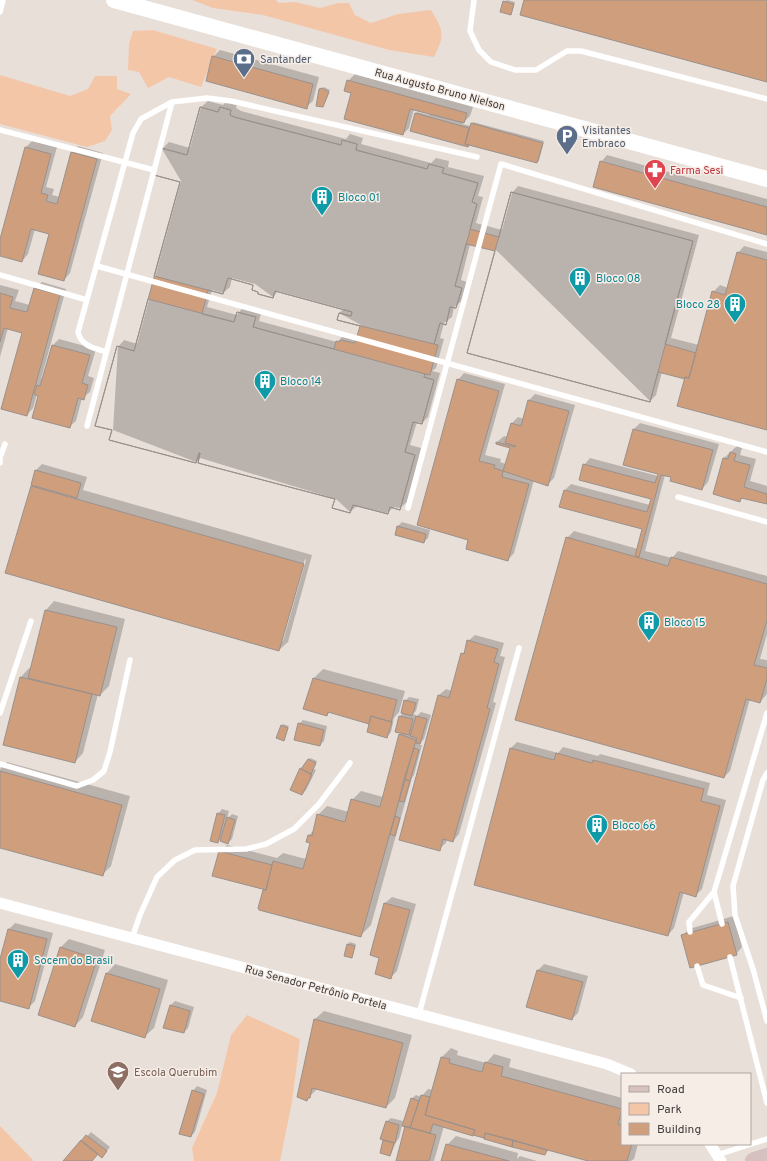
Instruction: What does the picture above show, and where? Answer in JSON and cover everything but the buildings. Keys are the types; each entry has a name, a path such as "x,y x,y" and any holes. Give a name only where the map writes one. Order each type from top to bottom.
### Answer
{"main road":[{"name":"Rua Augusto Bruno Nielson","path":"114,0 767,179"},
{"path":"754,1161 767,1157"}],"street":[{"name":"Rua Senador Petrônio Portela","path":"0,903 607,1064 629,1073"},
{"path":"711,1145 719,1158"}],"lane":[{"path":"0,12 3,0"},
{"path":"474,0 470,31 479,50 491,62 515,70 536,70 567,51 581,51 767,99"},
{"path":"106,352 85,344 79,339 78,332 133,133 141,119 172,102 207,98 231,101 477,157"},
{"path":"87,426 172,102"},
{"path":"0,130 154,170"},
{"path":"408,508 500,164 767,244"},
{"path":"97,266 448,362 767,452"},
{"path":"0,275 87,300"},
{"path":"0,463 4,444"},
{"path":"678,497 767,522"},
{"path":"0,713 31,621"},
{"path":"419,1014 520,648"},
{"path":"0,764 77,786 93,780 104,771 110,752 130,660"},
{"path":"690,932 690,922 714,892 767,713"},
{"path":"132,938 140,915 157,877 175,860 196,850 246,849 266,844 294,829 319,804 350,763"},
{"path":"767,773 763,780 733,886 735,915 753,969 767,1022"},
{"path":"714,892 722,924"},
{"path":"730,957 767,1103"},
{"path":"697,966 703,985 741,998"},
{"path":"719,1158 767,1140"}],"green space":[{"path":"192,0 276,0 279,3 295,2 320,8 338,3 349,3 355,15 371,23 398,14 431,10 441,28 442,33 440,43 434,57 389,50 263,15 213,8"},
{"path":"153,30 217,49 201,87 169,77 148,88 139,72 128,70 129,44 133,31"},
{"path":"0,75 70,96 88,89 95,76 117,76 117,89 131,94 110,116 112,130 105,141 87,147 0,124"},
{"path":"247,1015 300,1039 292,1102 280,1161 194,1161 192,1148 217,1093 231,1035"},
{"path":"0,1126 32,1159 33,1161 0,1161"}],"place":[{"name":"Santander","path":"244,78"},
{"name":"Visitantes Embraco","path":"567,156"},
{"name":"Farma Sesi","path":"655,190"},
{"name":"Bloco 01","path":"322,216"},
{"name":"Bloco 08","path":"580,298"},
{"name":"Bloco 28","path":"735,324"},
{"name":"Bloco 14","path":"265,400"},
{"name":"Bloco 15","path":"649,642"},
{"name":"Bloco 66","path":"597,844"},
{"name":"Socem do Brasil","path":"18,980"},
{"name":"Escola Querubim","path":"118,1092"}]}
